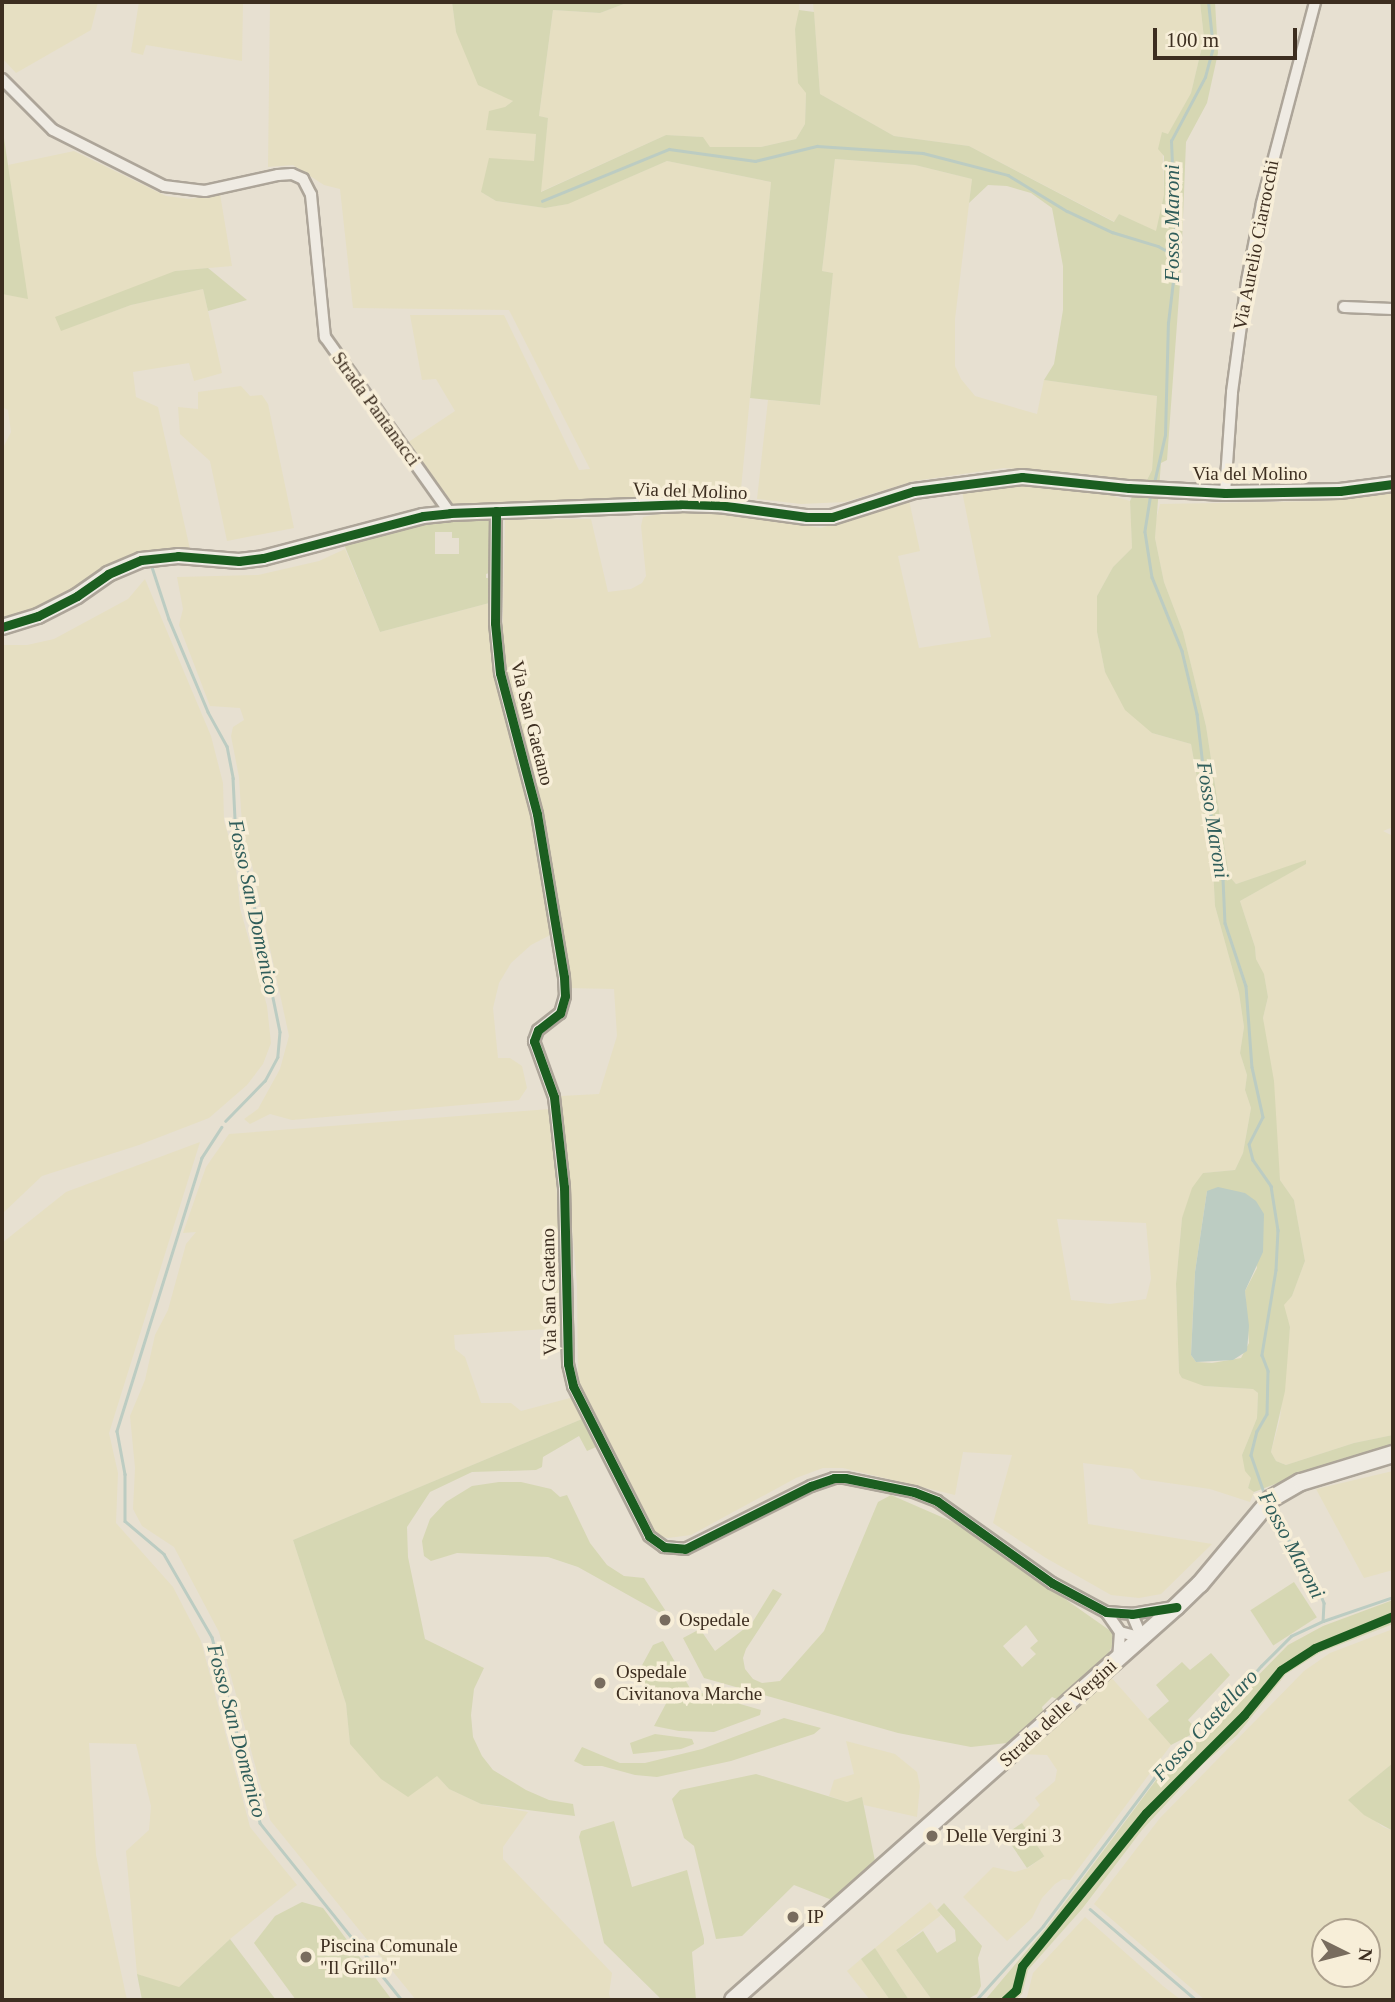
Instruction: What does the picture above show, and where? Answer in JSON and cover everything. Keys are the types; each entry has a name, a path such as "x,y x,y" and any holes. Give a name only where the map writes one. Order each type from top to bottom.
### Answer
{"main road":[{"name":"Strada delle Vergini","path":"733,2000 1142,1638 1219,1562 1261,1507 1280,1492 1301,1482 1393,1454"}],"street":[{"name":"Via Aurelio Ciarrocchi","path":"1225,493 1232,392 1247,281 1262,203 1315,2"},
{"name":"Strada Pantanacci","path":"2,79 53,130 164,186 191,192 227,188 286,174 303,179 311,195 325,337 450,513"},
{"path":"1344,307 1393,309"},
{"name":"Via del Molino","path":"2,627 38,616 77,596 108,574 141,560 178,556 239,561 263,558 423,516 450,513 681,504 719,505 822,517 846,513 914,491 999,478 1051,478 1129,488 1225,493 1332,491 1393,484"},
{"name":"Via San Gaetano","path":"496,511 496,640 500,673 537,814 564,977 565,996 560,1013 538,1030 534,1041 553,1090 558,1136 568,1265 568,1363 573,1386 649,1536 664,1546 685,1549 811,1486 834,1478 845,1478 914,1492 937,1501 1052,1583 1106,1612 1132,1614 1176,1606"},
{"name":"Via San Gaetano","path":"1106,1612 1119,1632"},
{"path":"1132,1614 1142,1638"},
{"path":"1118,1659 1119,1632 1142,1638"}],"shaded area":[{"path":"2,2 98,2 91,30 16,73 2,58"},
{"path":"139,2 243,2 242,61 146,45 143,55 131,52"},
{"path":"270,2 452,2 456,32 513,101 505,107 536,134 534,161 481,192 496,201 545,208 567,204 667,161 771,182 740,499 684,498 456,507 443,496 407,443 455,411 436,379 422,380 410,315 504,315 579,470 590,469 509,310 353,308 340,189 324,185 293,165 268,167"},
{"path":"629,2 799,2 800,17 795,29 806,93 805,124 796,139 761,147 710,147 702,137 666,135 540,192 548,118 539,116 553,10 600,13"},
{"path":"813,2 1200,2 1204,38 1191,93 1168,135 1162,132 1164,195 1157,232 1119,214 1115,222 969,146 894,136 820,94"},
{"path":"74,151 166,196 189,199 220,194 232,266 175,271 62,330 131,305 203,289 222,373 194,381 189,363 133,372 136,397 158,407 190,549 129,556 45,607 2,621 2,450 11,432 8,410 2,407 2,294 27,298 8,165"},
{"path":"835,159 915,165 972,179 955,319 955,366 961,379 975,396 1037,414 1044,380 1157,396 1152,470 1147,480 1138,484 1071,473 1004,468 914,481 845,502 801,504 757,499 768,400 820,405 833,273 822,271"},
{"path":"241,386 250,396 262,395 268,404 294,528 227,541 210,461 180,434 178,407 198,409 198,392"},
{"path":"1036,485 1110,495 1130,501 1132,548 1113,567 1097,596 1097,632 1105,672 1152,733 1191,744 1213,868 1215,906 1239,993 1244,1027 1240,1053 1247,1075 1245,1090 1251,1108 1243,1153 1235,1170 1203,1173 1182,1218 1176,1284 1179,1373 1204,1386 1253,1389 1258,1393 1257,1418 1242,1455 1251,1478 1248,1488 1254,1492 1250,1502 1210,1489 1141,1479 1132,1469 1083,1463 1088,1524 1212,1544 1161,1594 1139,1598 1111,1595 1046,1558 993,1523 1012,1455 963,1452 955,1495 843,1468 823,1468 796,1478 691,1535 668,1538 655,1535 617,1465 578,1379 577,1285 561,1096 599,1094 617,1036 614,989 568,988 543,819 502,663 505,520 591,519 608,592 631,589 642,583 646,576 641,526 643,517 674,511 712,511 821,528 909,500 920,551 898,556 919,648 991,637 962,491","holes":["1057,1219 1146,1223 1151,1279 1146,1299 1110,1304 1071,1300"]},
{"path":"1393,493 1393,827 1383,831 1393,836 1393,1435 1354,1443 1286,1465 1276,1461 1271,1452 1280,1419 1290,1327 1283,1305 1292,1296 1305,1261 1294,1200 1280,1180 1263,1018 1268,997 1264,975 1256,959 1255,947 1240,901 1305,864 1305,861 1236,884 1229,876 1206,726 1183,632 1164,582 1155,538 1156,520 1160,504 1324,501"},
{"path":"345,549 380,632 493,602 494,664 534,816 552,934 531,945 511,963 499,983 493,1008 498,1058 510,1058 522,1066 527,1088 519,1100 292,1120 270,1114 250,1124 244,1119 258,1109 280,1069 289,1036 252,865 243,842 239,777 231,736 233,727 244,720 240,708 210,706 179,625 183,609 177,577 258,575 319,561"},
{"path":"145,579 211,736 223,783 224,821 235,857 240,908 267,1006 271,1043 263,1064 247,1085 209,1118 139,1145 42,1176 2,1214 2,645 27,645 54,639 128,599"},
{"path":"550,1109 560,1230 562,1328 454,1335 455,1349 465,1357 481,1403 511,1403 521,1411 574,1397 582,1419 293,1540 346,1704 350,1744 437,1776 449,1789 481,1804 528,1812 503,1847 503,1859 612,1973 609,1994 611,2000 416,2000 270,1820 219,1632 174,1547 142,1526 133,1509 135,1468 130,1416 145,1380 155,1335 168,1310 186,1244 196,1232 183,1233 206,1167 229,1134"},
{"path":"200,1142 109,1433 118,1473 116,1523 173,1587 201,1641 250,1827 297,1885 230,1939 178,1988 137,1974 126,1851 149,1830 151,1806 136,1744 89,1743 96,1855 127,2000 2,2000 2,1243 66,1192"},
{"path":"1218,1187 1245,1193 1256,1201 1264,1214 1263,1252 1245,1291 1249,1326 1247,1351 1233,1360 1196,1362 1191,1355 1195,1272 1207,1191"},
{"path":"1393,1471 1393,1570 1364,1578 1316,1489"},
{"path":"1393,1629 1393,1763 1349,1800 1383,1827 1393,1831 1393,2000 1205,2000 1094,1904 1160,1818 1304,1671 1330,1653"},
{"path":"1110,1676 1171,1745 1070,1880 1063,1879 1055,1884 1042,1898 1032,1918 1007,1941 963,1897 993,1867 1015,1872 1028,1868 1044,1856 1022,1823 1040,1805 1035,1798 1055,1781 1057,1770 1047,1755 1020,1754"},
{"path":"846,1741 895,1754 917,1772 920,1786 917,1817 864,1805 862,1798 847,1802 829,1796 834,1780 854,1774"},
{"path":"930,1902 941,1915 896,1950 932,2000 909,2000 875,1948"},
{"path":"1085,1917 1181,2000 1023,2000 1027,1997 1033,1973"},
{"path":"861,1959 890,2000 870,2000 847,1971"}],"green space":[{"path":"452,2 629,2 600,13 553,10 539,116 548,118 541,192 666,135 703,137 710,147 761,147 796,139 805,124 806,93 798,83 795,29 799,10 814,12 820,94 894,136 969,146 1114,222 1119,214 1156,231 1164,195 1164,156 1158,149 1162,132 1168,134 1191,93 1204,38 1200,2 1215,2 1218,53 1207,103 1186,142 1181,269 1167,460 1161,463 1155,538 1164,582 1183,632 1206,726 1229,876 1236,884 1306,860 1306,864 1240,901 1255,947 1256,959 1264,974 1268,997 1263,1018 1274,1081 1280,1180 1294,1200 1305,1261 1292,1296 1284,1305 1290,1327 1285,1391 1271,1452 1276,1461 1286,1465 1354,1443 1393,1435 1393,1445 1341,1459 1254,1492 1248,1488 1251,1478 1245,1471 1242,1455 1257,1418 1258,1393 1253,1389 1204,1386 1182,1378 1179,1373 1176,1284 1182,1218 1192,1188 1203,1173 1235,1170 1243,1153 1251,1108 1245,1090 1247,1075 1240,1053 1244,1027 1239,993 1215,906 1213,868 1191,744 1152,733 1125,710 1105,672 1097,632 1097,596 1113,567 1132,548 1130,501 1138,484 1147,480 1152,470 1157,396 1044,380 1054,364 1063,310 1063,266 1052,208 1031,193 1007,186 988,185 969,203 972,179 915,165 835,159 822,271 833,273 820,405 750,398 771,182 667,161 568,204 545,208 496,201 481,192 489,158 534,161 536,134 486,130 489,111 505,107 513,101 478,85 456,32","holes":["1207,1191 1245,1193 1257,1268 1245,1291 1249,1343 1241,1358 1212,1363 1196,1362 1191,1355 1195,1272"]},
{"path":"2,125 8,165 28,299 2,294"},
{"path":"208,268 247,300 208,311 203,289 131,305 61,331 55,317 175,271"},
{"path":"449,518 492,520 492,572 486,574 486,578 494,578 493,602 380,632 343,542","holes":["435,532 452,532 452,538 459,538 459,554 435,554"]},
{"path":"582,1419 596,1447 587,1451 579,1436 543,1457 542,1467 536,1470 472,1472 430,1492 407,1527 408,1557 425,1639 484,1668 474,1689 471,1715 473,1737 482,1756 493,1770 526,1790 549,1800 573,1804 575,1816 481,1804 449,1789 437,1776 408,1797 381,1779 350,1744 346,1704 293,1540"},
{"path":"521,1482 551,1489 560,1497 567,1495 590,1543 607,1565 624,1576 644,1578 671,1619 578,1567 548,1557 457,1553 431,1561 424,1556 422,1541 430,1519 446,1502 472,1486"},
{"path":"891,1495 960,1525 1112,1632 1114,1642 1106,1659 1057,1699 1052,1697 1042,1707 1044,1714 1007,1743 971,1747 898,1733 704,1678 683,1638 700,1629 715,1651 752,1623 773,1589 782,1594 746,1649 743,1658 745,1669 753,1679 762,1683 780,1681 824,1631 878,1502","holes":["1026,1625 1038,1641 1030,1648 1036,1654 1022,1667 1003,1646"]},
{"path":"1294,1582 1317,1617 1273,1646 1250,1610"},
{"path":"1393,1600 1393,1624 1321,1652 1286,1674 1237,1735 1204,1763 1142,1830 1082,1909 1028,1970 1022,1994 1015,2000 985,2000 1045,1929 1174,1756 1205,1736 1238,1696 1288,1645 1323,1626"},
{"path":"663,1641 691,1690 761,1710 760,1715 714,1732 679,1731 654,1726 669,1698 634,1680 653,1645"},
{"path":"1211,1653 1230,1675 1188,1720 1198,1731 1171,1745 1148,1719 1169,1701 1156,1685 1182,1662 1190,1670"},
{"path":"784,1718 821,1728 814,1734 731,1761 657,1777 635,1775 602,1766 584,1766 574,1761 582,1747 620,1763 645,1763 702,1749"},
{"path":"655,1734 692,1739 694,1744 681,1749 633,1754 630,1743"},
{"path":"1393,1763 1393,1831 1364,1815 1348,1800"},
{"path":"756,1774 847,1802 862,1797 875,1861 832,1900 794,1885 742,1936 716,1939 694,1846 684,1838 672,1799 680,1790"},
{"path":"614,1821 632,1887 687,1870 704,1939 704,1944 692,1952 696,2000 662,2000 604,1943 579,1837 581,1831"},
{"path":"1022,1823 1044,1856 1027,1868 1005,1835"},
{"path":"302,1902 323,1908 392,2000 296,2000 254,1943 275,1916"},
{"path":"944,1903 982,1946 978,1958 981,1986 977,1994 966,2000 932,2000 896,1950 923,1931 937,1953 956,1941 955,1930 937,1910"},
{"path":"230,1939 276,2000 142,2000 137,1974 179,1987"},
{"path":"875,1948 909,2000 890,2000 861,1959"}],"waterway":[{"name":"Fosso Maroni","path":"1154,483 1165,435 1168,323 1176,256 1171,141 1205,77 1213,48 1208,2"},
{"path":"542,201 669,149 755,161 817,146 923,153 1008,175 1067,211 1112,232 1158,246 1176,256"},
{"name":"Fosso Maroni","path":"1151,493 1145,532 1152,577 1182,651 1197,714 1205,783 1223,879 1225,923 1246,986 1252,1067 1263,1117 1249,1144 1253,1160 1271,1186 1278,1230 1276,1270 1262,1355 1268,1371 1267,1414 1257,1431 1251,1455 1266,1498"},
{"name":"Fosso San Domenico","path":"151,564 169,619 208,712 227,746 233,778 236,839 247,871 280,1032 278,1057 265,1081 226,1121"},
{"name":"Fosso San Domenico","path":"222,1127 202,1158 117,1431 125,1474 125,1521 164,1554 212,1637 260,1823 402,2000"},
{"name":"Fosso Maroni","path":"1271,1510 1319,1591 1324,1603 1323,1621"},
{"name":"Fosso Castellaro","path":"976,2000 1043,1926 1173,1753 1202,1734 1291,1636 1323,1621 1393,1597"},
{"path":"1090,1909 1196,2000"}],"cycle path":[{"path":"2,627 38,616 77,596 108,574 141,560 178,556 239,561 263,558 423,516 450,513 681,504 719,505 807,517 832,517 914,491 1022,477 1129,488 1225,493 1340,491 1393,484"},
{"path":"496,511 495,623 500,673 537,814 564,977 565,996 560,1013 538,1030 534,1041 554,1097 564,1187 568,1364 573,1386 649,1536 664,1547 685,1549 811,1486 834,1478 845,1478 914,1492 937,1501 1052,1583 1106,1612 1132,1614 1176,1607"},
{"path":"1005,2000 1016,1990 1022,1966 1146,1813 1244,1715 1281,1670 1315,1648 1393,1616"}],"place":[{"name":"Ospedale","path":"665,1620"},
{"name":"Ospedale Civitanova Marche","path":"600,1683"},
{"name":"Delle Vergini 3","path":"932,1836"},
{"name":"IP","path":"793,1917"},
{"name":"Piscina Comunale \"Il Grillo\"","path":"306,1957"}]}
